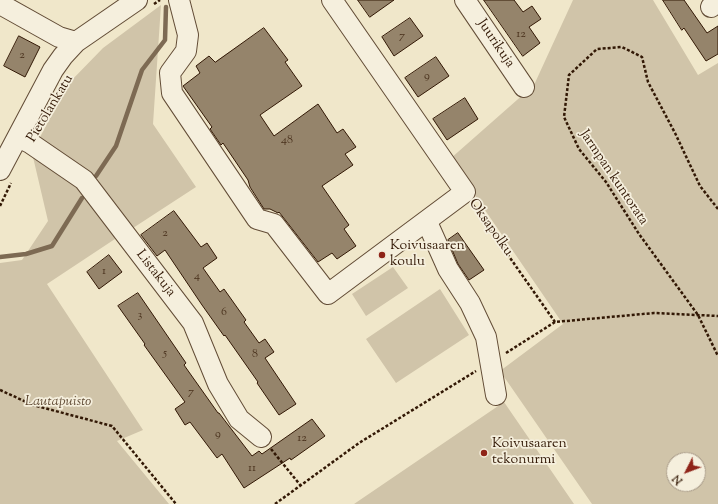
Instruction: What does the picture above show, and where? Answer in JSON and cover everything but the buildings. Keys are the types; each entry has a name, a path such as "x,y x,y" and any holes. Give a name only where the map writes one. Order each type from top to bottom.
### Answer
{"street":[{"path":"179,0 188,35 186,51 170,72 172,93 257,219 274,224 328,294 427,222 465,192"},
{"name":"Oksapolku","path":"332,0 465,192"},
{"name":"Juurikuja","path":"465,0 524,87"},
{"path":"0,4 59,37 76,42"},
{"name":"Pietolankatu","path":"6,174 18,138 63,56 76,42 142,4"},
{"name":"Listakuja","path":"18,138 30,143 84,180 193,323 218,384 239,419 261,437"},
{"path":"427,222 448,269 470,303 486,337 496,395"}],"path":[{"path":"142,4 160,0"},
{"name":"Jarmpan kuntorata","path":"718,209 700,186 675,133 648,82 642,57 622,47 597,49 569,75 564,117 579,149 606,182 639,234 698,315 718,356"},
{"path":"0,206 6,174"},
{"name":"Oksapolku","path":"465,192 556,322"},
{"path":"275,504 359,444 556,322 654,313 718,316"},
{"path":"0,390 33,405 112,426 176,504"},
{"path":"261,437 301,486"}],"green space":[{"path":"573,0 653,0 698,75 718,63 718,504 592,504 500,371 563,324 450,159 534,85"},
{"path":"161,5 153,124 196,187 133,228 91,172 38,141 68,84 103,48"},
{"name":"Lautapuisto","path":"33,157 79,185 118,237 47,284 143,430 117,441 169,504 0,504 0,263 22,260 48,221"},
{"path":"393,267 408,288 366,316 352,294"},
{"path":"440,289 469,335 396,383 366,339"},
{"name":"Koivusaaren tekonurmi","path":"504,402 574,504 354,504"}],"waterway":[{"path":"96,176 116,146 142,70 165,40 166,7"},
{"path":"0,257 26,254 52,246 82,198"}],"place":[{"name":"Koivusaaren koulu","path":"382,255"},
{"name":"Koivusaaren tekonurmi","path":"484,453"}]}
